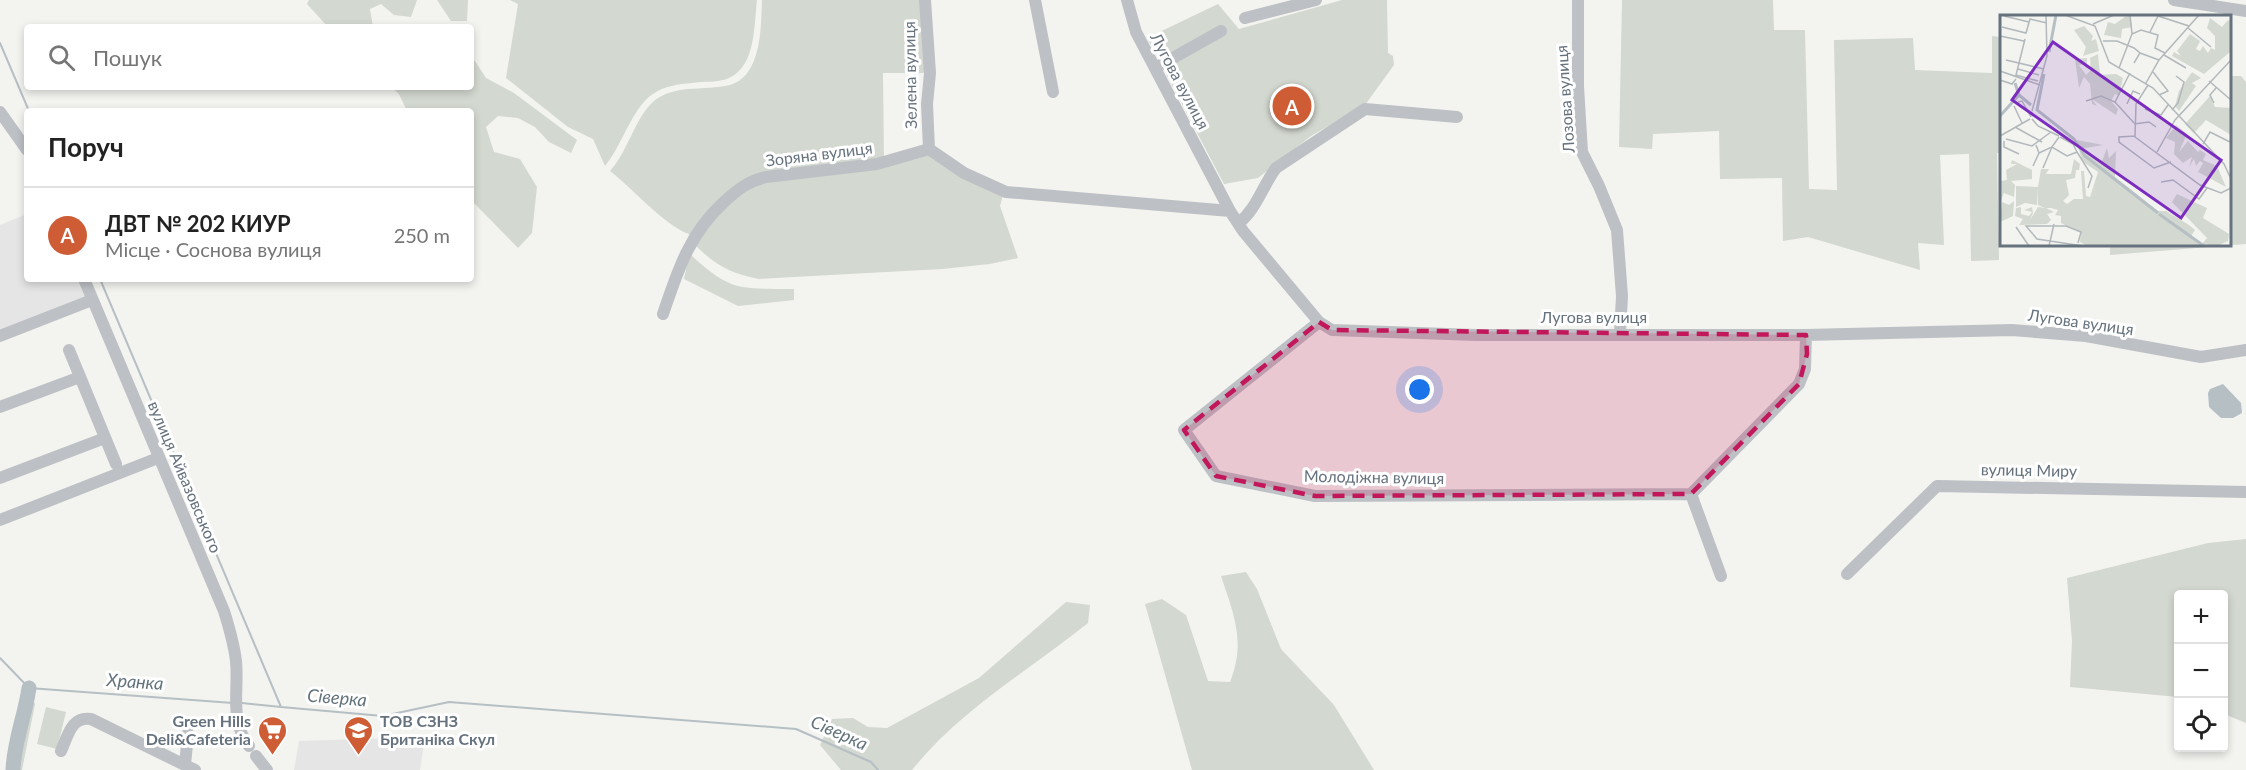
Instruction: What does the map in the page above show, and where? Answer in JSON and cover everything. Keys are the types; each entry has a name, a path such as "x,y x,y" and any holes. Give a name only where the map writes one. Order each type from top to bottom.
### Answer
{"street":[{"name":"Зелена вулиця","path":"924,0 930,73 927,104 929,149"},
{"path":"1035,0 1053,92"},
{"name":"Лугова вулиця","path":"1127,0 1136,32 1230,211 1319,322 1332,330 1476,335 1806,334 2012,330 2086,336 2201,357 2246,350"},
{"path":"1245,18 1316,0"},
{"name":"Лозова вулиця","path":"1578,0 1578,86 1582,152 1617,230 1622,296 1620,333"},
{"path":"2174,0 2246,11"},
{"path":"1155,68 1221,31"},
{"path":"1239,223 1251,213 1266,181 1276,168 1365,109 1457,117"},
{"path":"0,112 24,146"},
{"path":"929,149 964,173 1006,192 1230,211"},
{"name":"Зоряна вулиця","path":"663,314 693,235 707,217 739,188 753,180 766,177 877,164 929,149"},
{"name":"вулиця Айвазовського","path":"85,282 224,611 236,662 234,693 239,729 267,770"},
{"path":"0,336 92,300"},
{"name":"Молодіжна вулиця","path":"1319,322 1184,430 1216,476 1315,496 1691,494"},
{"path":"1721,576 1691,494 1799,384 1806,361 1806,334"},
{"path":"69,350 116,464"},
{"path":"0,408 80,377"},
{"path":"0,478 105,438"},
{"path":"0,520 158,458"},
{"name":"вулиця Миру","path":"1847,574 1937,486 2246,492"},
{"path":"61,751 75,721 82,718 91,719 190,768 188,733"}],"highlighted area":[{"path":"1319,322 1332,330 1806,335 1807,354 1799,384 1691,494 1315,496 1216,476 1184,430"}],"shaded area":[{"path":"309,0 417,0 411,17 394,15 381,4 370,9 372,24 325,24 307,4"},
{"path":"437,0 468,0 467,21 451,21"},
{"path":"510,0 757,0 752,44 749,55 738,72 725,80 677,85 653,94 639,108 605,166 593,139 568,127 506,78 518,4"},
{"path":"762,0 925,0 930,73 883,73 884,160 929,149 1003,195 1000,206 1018,258 990,264 942,269 759,279 724,268 695,245 690,254 716,276 737,286 748,288 794,289 794,300 738,306 684,279 693,235 684,232 663,218 610,171 617,163 641,117 658,98 679,90 730,85 741,80 748,72 758,49"},
{"path":"1342,0 1387,0 1388,53 1393,56 1394,65 1365,105 1311,136 1258,178 1224,184 1147,38 1218,4 1239,29"},
{"path":"1622,0 1773,0 1774,30 1805,30 1809,189 1837,190 1834,40 1913,38 1915,70 1992,73 1992,36 2000,37 2000,153 1997,153 1999,260 1971,261 1969,154 1940,155 1944,245 1918,243 1920,270 1808,237 1783,241 1782,178 1720,179 1719,131 1653,134 1652,149 1619,147"},
{"path":"475,61 486,78 514,93 577,140 571,153 549,142 535,127 518,118 498,116 486,127 494,152 520,159 537,187 532,233 518,248 474,203 474,108 406,108 394,90 474,90"},
{"path":"2231,76 2241,76 2246,82 2246,244 2231,245"},
{"path":"24,215 24,282 80,282 87,298 0,332 0,225"},
{"path":"2110,246 2221,246 2110,255"},
{"path":"2223,384 2241,403 2242,413 2233,418 2221,418 2209,407 2210,389"},
{"path":"2246,539 2246,723 2228,716 2228,590 2174,590 2174,697 2070,687 2072,641 2067,578 2208,543"},
{"path":"1246,572 1257,589 1281,649 1334,705 1374,770 1192,770 1145,604 1162,599 1186,615 1208,681 1230,682 1235,668 1238,641 1234,616 1221,576"},
{"path":"1066,602 1090,605 1088,623 951,728 912,770 841,770 820,745 832,719 853,718 868,727 887,728 979,678"},
{"path":"32,698 35,704 22,770 9,770 18,713"},
{"path":"46,707 66,712 57,749 37,744"},
{"name":"ТОВ СЗНЗ Британіка Скул","path":"425,737 420,770 294,770 299,741"}],"waterway":[{"name":"Сіверка","path":"0,43 28,108"},
{"name":"Сіверка","path":"101,282 281,707 383,716 449,702 796,729 871,762 878,770"},
{"name":"Хранка","path":"0,658 29,688 233,703"},
{"path":"13,770 15,749 29,688"},
{"name":"Хранка","path":"242,703 281,707"}],"place":[{"name":"ДВТ № 202 КИУР","path":"1292,106"},
{"name":"Green Hills Deli&Cafeteria","path":"272,756"},
{"name":"ТОВ СЗНЗ Британіка Скул","path":"359,756"}]}
